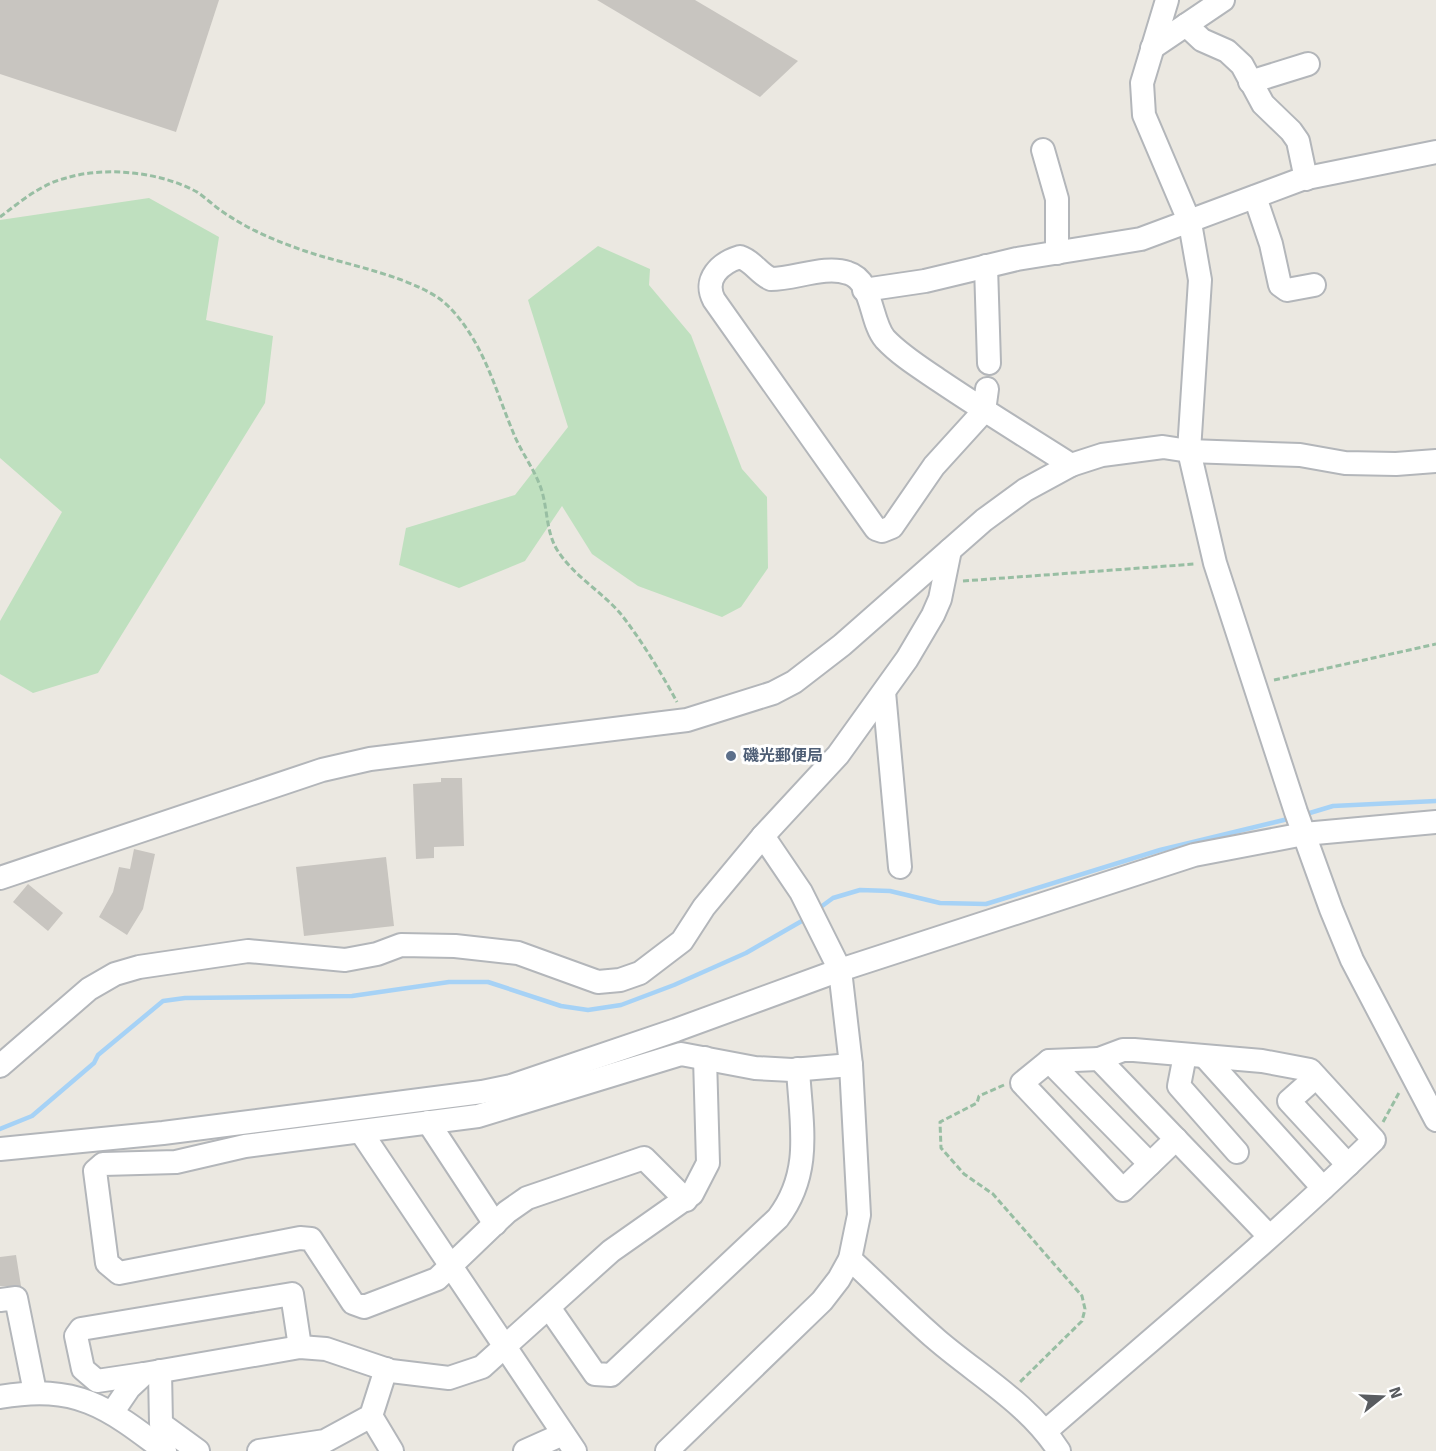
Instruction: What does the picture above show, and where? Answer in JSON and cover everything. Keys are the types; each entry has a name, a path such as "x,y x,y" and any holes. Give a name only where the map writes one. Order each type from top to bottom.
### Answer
{"street":[{"path":"1167,0 1142,83 1144,115 1190,223 1200,280 1189,451 1215,562 1300,824 1352,960 1436,1120"},
{"path":"1152,48 1223,0"},
{"path":"1186,25 1202,40 1237,58 1263,104 1298,141 1306,178"},
{"path":"1250,82 1308,64"},
{"path":"1043,150 1058,200 1057,253"},
{"path":"864,290 925,281 986,266 1141,239 1190,223 1306,178 1436,152"},
{"path":"1255,197 1271,244 1280,285 1287,290 1314,285"},
{"path":"987,389 984,411 934,466 892,527 882,531 870,524 714,300 708,284 711,276 740,257 747,259 763,276 771,279 826,272 847,272 861,283 883,337 902,355 984,411 1071,465"},
{"path":"986,266 989,363"},
{"path":"0,878 322,770 370,759 687,720 749,702 794,682 842,645 984,520 1026,490 1071,465 1102,455 1163,447 1189,451 1300,455 1345,463 1396,464 1436,461"},
{"path":"0,1066 89,989 115,974 139,967 248,951 345,960 377,954 401,945 483,948 518,953 598,982 620,980 640,973 682,941 704,907 763,836 838,755 884,692 933,615 940,599 950,550"},
{"path":"884,692 900,867"},
{"path":"0,1149 163,1133 482,1092 511,1086 676,1030 840,970 1194,855 1300,824 1436,822"},
{"path":"667,1451 822,1301 839,1279 849,1259 859,1215 851,1065 840,970 805,900 763,836"},
{"path":"1046,1431 1269,1236 1374,1140 1310,1070 1262,1061 1123,1050 1099,1059 1049,1061 1022,1083 1123,1190 1176,1139"},
{"path":"686,1200 644,1158 541,1192 527,1198 495,1224 437,1279 364,1307 353,1303 311,1239 268,1244 119,1273 107,1263 95,1171 103,1164 176,1162 245,1146 478,1116 681,1054 755,1068 798,1069 851,1065"},
{"path":"1195,1056 1179,1086 1237,1152"},
{"path":"1195,1056 1323,1188"},
{"path":"300,1347 292,1294 81,1329 76,1336 83,1369 97,1381 300,1347 326,1349 386,1369 449,1378 482,1367 550,1309 611,1251 686,1200 702,1178 708,1162 705,1058"},
{"path":"1099,1059 1269,1236"},
{"path":"1049,1061 1150,1164"},
{"path":"550,1309 595,1374 611,1375 778,1218 795,1192 801,1174 798,1069"},
{"path":"1316,1077 1289,1101 1348,1164"},
{"path":"428,1122 495,1224"},
{"path":"362,1132 569,1442 525,1451"},
{"path":"849,1259 937,1340 1007,1395 1046,1431 1059,1451"},
{"path":"0,1300 16,1298 35,1392"},
{"path":"259,1451 325,1441 371,1416 386,1369"},
{"path":"112,1413 129,1388 152,1372"},
{"path":"152,1372 161,1424 198,1451"},
{"path":"0,1397 35,1392 58,1392 86,1400 112,1413 165,1451"},
{"path":"371,1416 392,1451"}],"path":[{"path":"0,217 43,187 64,178 86,173 146,176 175,182 198,193 224,213 262,236 334,261 412,284 433,294 450,307 469,331 493,376 513,435 540,485 555,547 564,559 620,614 671,690 687,720"},
{"path":"943,584 1215,562"},
{"path":"1254,684 1436,644"},
{"path":"1374,1140 1410,1071"},
{"path":"1007,1395 1082,1321 1084,1308 1082,1296 993,1194 964,1174 941,1148 939,1122 977,1103 979,1096 1010,1082 1022,1083"}],"green space":[{"path":"149,198 219,237 206,320 273,336 265,403 98,673 33,693 0,674 0,621 62,512 0,458 0,220"},
{"path":"598,246 650,269 649,285 691,335 742,469 767,497 768,568 741,607 722,617 638,586 592,554 562,506 525,561 459,588 399,565 406,528 515,495 568,427 528,300"}],"building":[{"path":"0,0 219,0 176,132 0,74"},
{"path":"597,0 695,0 798,61 760,97"},
{"path":"441,778 462,778 464,846 434,847 434,858 416,859 413,784 441,782"},
{"path":"134,849 155,854 143,909 127,935 99,917 113,892 119,867 130,869"},
{"path":"386,857 394,926 304,936 296,867"},
{"path":"28,884 63,913 48,931 13,902"},
{"path":"16,1255 21,1286 0,1286 0,1257"}],"waterway":[{"path":"1303,815 1333,806 1436,801"},
{"path":"818,909 833,898 860,890 890,891 940,903 986,904 1160,850 1292,818"},
{"path":"0,1129 32,1116 94,1063 98,1055 163,1001 185,998 352,996 449,982 488,982 561,1006 588,1010 621,1005 674,985 746,953 807,918"}],"place":[{"name":"磯光郵便局","path":"731,756"}]}
